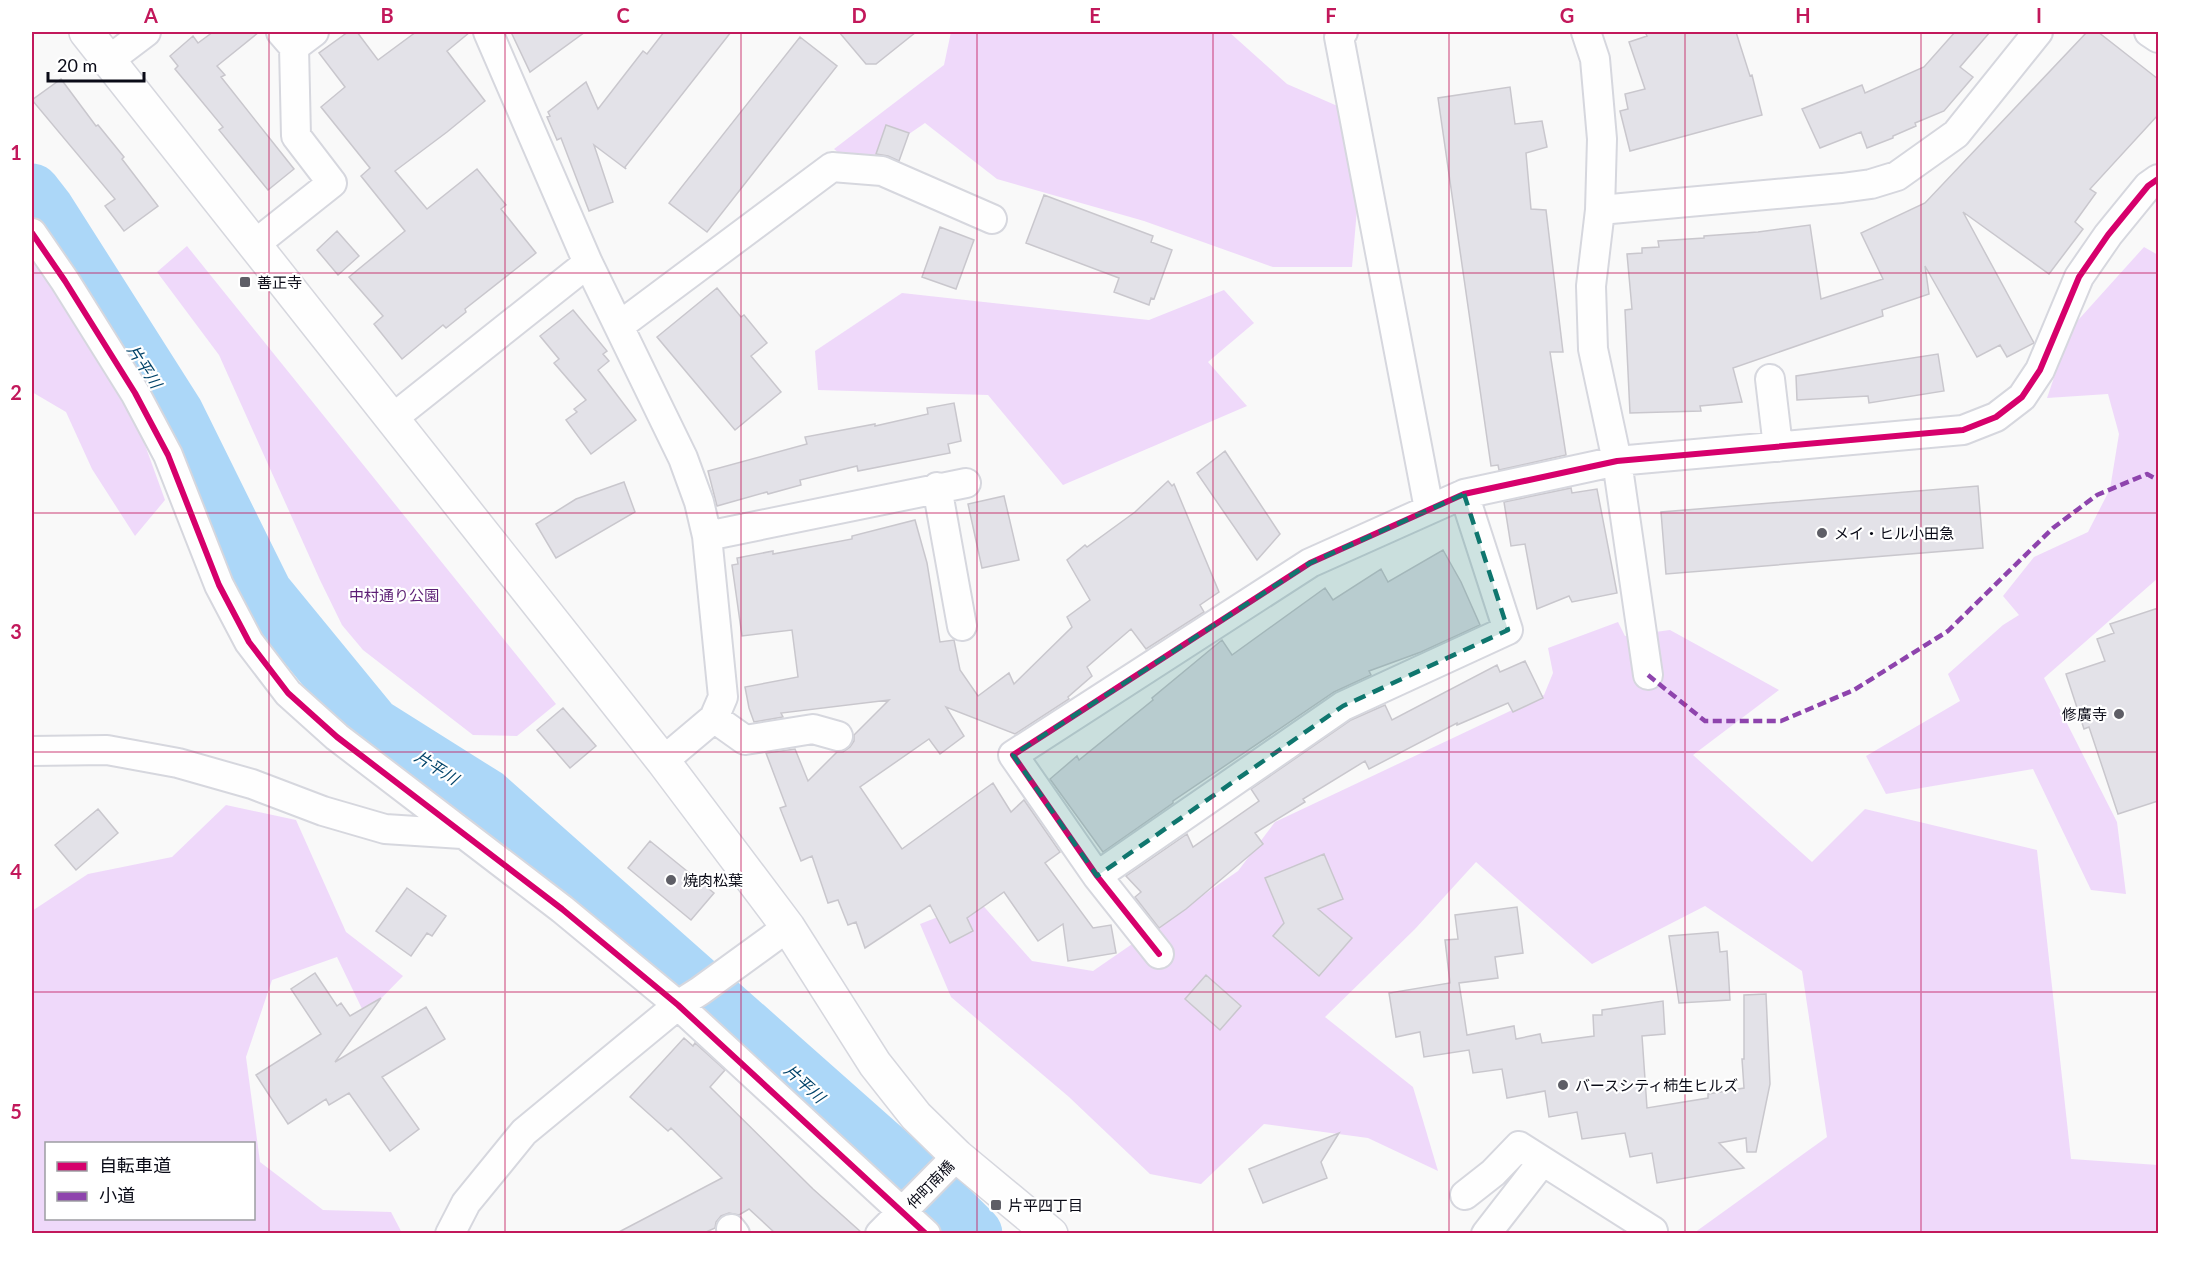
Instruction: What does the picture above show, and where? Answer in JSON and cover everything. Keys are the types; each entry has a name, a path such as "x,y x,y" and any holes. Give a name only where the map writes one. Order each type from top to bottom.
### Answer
{"main road":[{"path":"86,32 663,761 788,927 875,1064 950,1163 1051,1233"}],"street":[{"path":"109,60 146,32"},
{"path":"488,32 588,263 683,458 699,502 707,536 723,697 714,718 663,761"},
{"path":"1343,32 1339,37 1429,509"},
{"path":"1586,32 1594,59 1602,139 1600,210 1591,286 1593,349 1617,461 1648,675"},
{"path":"1600,210 1842,188 1871,184 1897,176 1956,134 2038,32"},
{"path":"2149,32 2158,38"},
{"path":"254,245 333,183 296,136 296,37"},
{"path":"619,326 832,167 882,171 992,219"},
{"path":"1159,954 1097,876 1013,755 1310,563 1464,494 1617,461 1963,430 1996,417 2022,398 2040,370 2079,277 2108,235 2148,186 2158,180"},
{"path":"32,233 135,393 168,456 219,585 249,642 288,693 337,737 462,834 562,909 689,998 926,1233"},
{"path":"393,418 588,263"},
{"path":"1770,379 1778,447"},
{"path":"707,536 966,483"},
{"path":"937,488 962,626"},
{"path":"1097,876 1343,706 1508,630 1464,494"},
{"path":"714,718 745,740 813,729 838,736"},
{"path":"32,751 107,750 178,763 252,784 323,811 385,829 462,834"},
{"path":"450,1233 466,1203 524,1132 689,998 788,927"},
{"path":"1465,1195 1493,1173 1519,1146 1653,1231"},
{"path":"1486,1233 1542,1162"},
{"name":"仲町南橋","path":"880,1233 950,1163"}],"highlighted area":[{"path":"1464,494 1508,630 1343,706 1097,876 1013,755 1310,563"}],"green space":[{"path":"951,32 1229,32 1287,84 1365,118 1352,267 1273,267 1144,221 997,179 925,123 858,169 834,149 944,65"},
{"name":"中村通り公園","path":"187,246 556,704 517,736 473,735 363,650 342,625 219,355 157,272"},
{"path":"2144,247 2158,255 2158,578 2044,678 2117,822 2126,894 2091,890 2033,769 1886,794 1866,756 1960,701 1948,674 2003,625 2019,615 2003,596 2034,557 2088,532 2110,489 2119,434 2108,394 2047,398 2071,328"},
{"path":"32,253 124,387 165,500 135,536 92,469 66,412 32,392"},
{"path":"1224,290 1254,323 1208,362 1247,406 1063,485 988,395 818,390 815,351 902,293 1149,320"},
{"path":"1618,622 1625,636 1670,630 1779,690 1693,755 1812,862 1865,809 2037,850 2071,1159 2158,1165 2158,1233 1694,1233 1827,1137 1802,971 1705,906 1592,964 1476,862 1415,929 1325,1017 1413,1087 1438,1171 1368,1138 1264,1124 1201,1184 1150,1174 1069,1097 951,997 920,924 979,901 1032,961 1093,971 1238,871 1275,822 1544,695 1553,673 1548,648"},
{"path":"226,805 296,820 346,932 403,976 365,1015 337,957 272,980 246,1057 260,1162 323,1210 391,1212 402,1233 32,1234 32,911 88,874 172,857"}],"building":[{"path":"213,32 259,32 217,66 225,75 221,77 294,169 268,190 219,130 223,127 175,69 178,66 170,56 193,36 198,43"},
{"path":"348,32 357,32 378,60 416,32 470,32 447,51 485,101 395,171 427,209 477,169 506,205 501,209 536,253 465,309 466,312 446,328 443,325 402,359 374,324 383,316 349,277 405,231 361,176 370,168 321,107 345,87 319,53"},
{"path":"511,32 585,32 530,72"},
{"path":"664,32 731,32 625,167 626,169 594,145 613,202 589,211 561,138 557,140 547,117 550,116 548,112 586,82 598,109 643,51 647,54"},
{"path":"839,32 916,32 876,64 866,64"},
{"path":"1645,32 1736,32 1750,76 1752,75 1762,115 1630,151 1620,111 1628,109 1625,94 1645,89 1629,42 1647,36"},
{"path":"1955,32 1990,32 1960,67 1973,77 1944,111 1915,123 1916,126 1893,138 1867,148 1861,132 1820,148 1802,109 1862,85 1865,93 1924,67"},
{"path":"2087,32 2098,32 2158,79 2158,115 2090,189 2096,193 2075,222 2083,229 2049,274 1963,212 2034,343 2007,357 2000,345 1977,357 1925,266 1929,294 1882,310 1883,316 1733,368 1742,402 1700,406 1701,411 1630,413 1625,310 1632,309 1627,254 1642,253 1642,248 1659,247 1658,241 1704,238 1704,236 1810,225 1821,299 1883,279 1861,233 1925,203"},
{"path":"800,37 837,66 707,232 669,203"},
{"path":"61,79 96,126 98,125 124,157 122,159 158,206 124,231 105,206 115,199 32,100"},
{"path":"1510,87 1515,124 1542,121 1547,147 1526,153 1531,209 1546,210 1563,352 1550,352 1566,455 1499,470 1498,465 1491,466 1438,98"},
{"path":"886,125 909,133 899,161 876,154"},
{"path":"1044,195 1153,236 1151,242 1172,250 1154,299 1151,298 1149,305 1114,292 1119,278 1026,243"},
{"path":"940,227 974,240 956,289 922,277"},
{"path":"337,231 359,256 338,275 317,250"},
{"path":"717,288 741,317 744,315 767,343 751,356 781,392 735,430 657,337"},
{"path":"573,310 607,351 603,354 609,361 598,370 636,420 591,454 566,420 577,412 574,409 586,400 554,363 559,359 540,336"},
{"path":"1938,354 1944,391 1869,403 1868,396 1797,400 1796,376"},
{"path":"954,403 961,441 948,444 950,453 858,471 857,466 800,480 801,485 717,506 708,471 807,444 805,437 875,424 875,426 928,414 927,408"},
{"path":"1225,451 1280,534 1257,560 1197,473"},
{"path":"1168,481 1172,486 1174,484 1219,592 1200,605 1204,612 1146,649 1131,629 1087,667 1092,676 1068,697 1069,699 1015,734 946,707 964,736 940,754 929,739 860,787 902,849 993,783 1011,812 1024,800 1060,852 1045,863 1093,928 1111,925 1116,953 1068,961 1063,924 1038,941 1004,892 967,918 973,931 950,943 930,905 865,948 856,922 848,925 838,900 828,903 812,856 801,861 780,808 786,806 766,753 795,749 808,781 837,752 843,752 850,747 854,741 854,735 889,700 781,713 783,717 754,722 745,687 798,677 792,630 742,636 732,565 738,564 737,558 773,551 773,554 852,539 852,536 915,520 927,563 940,642 954,640 960,670 978,696 1009,673 1014,684 1072,627 1067,617 1090,600 1067,560 1085,545 1087,547 1135,512"},
{"path":"624,482 635,512 556,558 536,524 576,499"},
{"name":"メイ・ヒル小田急","path":"1978,486 1983,548 1666,574 1661,512"},
{"path":"1571,488 1572,493 1597,489 1617,593 1572,602 1569,596 1537,609 1525,544 1511,546 1504,502"},
{"path":"1004,496 1019,560 982,568 968,504"},
{"path":"1443,550 1461,582 1480,625 1421,652 1369,671 1371,675 1334,692 1173,801 1103,852 1050,779 1077,756 1079,760 1222,640 1232,655 1325,588 1333,600 1381,569 1388,582"},
{"name":"修廣寺","path":"2158,608 2158,801 2118,814 2089,727 2084,729 2066,674 2105,661 2097,639 2114,633 2110,624"},
{"path":"1525,661 1543,698 1513,712 1508,703 1457,725 1457,723 1369,769 1365,761 1303,799 1305,802 1255,833 1263,844 1186,909 1159,928 1135,897 1141,892 1126,876 1187,834 1193,847 1259,801 1251,789 1351,720 1385,705 1392,720 1497,665 1500,672"},
{"path":"563,708 596,746 570,768 537,730"},
{"path":"98,809 118,833 76,870 55,845"},
{"name":"焼肉松葉","path":"650,841 714,893 691,920 628,868"},
{"path":"1324,854 1343,899 1318,909 1352,938 1319,976 1273,936 1284,923 1265,878"},
{"path":"407,888 446,916 432,936 427,933 411,956 376,931"},
{"path":"1517,907 1523,953 1495,957 1498,978 1459,983 1467,1035 1514,1026 1516,1039 1540,1034 1542,1043 1594,1036 1593,1015 1602,1015 1602,1010 1663,1001 1665,1034 1642,1036 1647,1108 1708,1098 1708,1094 1744,1088 1742,1059 1744,1059 1744,995 1766,994 1770,1084 1756,1152 1747,1152 1746,1138 1719,1143 1744,1168 1657,1183 1652,1153 1630,1157 1625,1133 1582,1139 1577,1112 1549,1117 1545,1091 1507,1098 1502,1069 1473,1073 1469,1050 1424,1057 1420,1032 1396,1037 1389,993 1450,983 1445,940 1458,939 1455,915"},
{"path":"1718,932 1720,952 1727,951 1730,1000 1679,1003 1669,936"},
{"path":"315,973 337,1006 341,1003 350,1016 381,998 335,1062 426,1007 445,1039 382,1077 419,1129 390,1151 349,1093 329,1105 326,1099 288,1124 256,1075 321,1034 291,989"},
{"path":"1206,975 1241,1006 1220,1030 1185,999"},
{"path":"684,1038 693,1046 695,1043 725,1070 710,1087 813,1189 862,1233 775,1233 749,1209 739,1215 729,1213 721,1216 715,1228 704,1233 617,1233 722,1178 671,1128 668,1131 630,1097"},
{"path":"1339,1133 1321,1162 1327,1178 1263,1203 1249,1169"}],"waterway":[{"name":"片平川","path":"32,192 46,210 175,413 264,593 373,726 486,797 932,1192 974,1234"}],"marked path":[{"path":"1648,675 1705,721 1781,721 1854,690 1948,631 2053,528 2097,495 2147,474 2158,480"}],"cycle path":[{"path":"1159,954 1097,876 1013,755 1310,563 1464,494 1617,461 1963,430 1996,417 2022,397 2040,370 2079,277 2108,235 2148,186 2158,179"},
{"path":"32,233 135,393 168,455 219,585 249,642 288,693 337,737 562,909 678,1005 926,1234"}],"place":[{"name":"善正寺","path":"245,282"},
{"name":"メイ・ヒル小田急","path":"1822,533"},
{"name":"修廣寺","path":"2119,714"},
{"name":"焼肉松葉","path":"671,880"},
{"name":"バースシティ柿生ヒルズ","path":"1563,1085"},
{"name":"片平四丁目","path":"996,1205"}]}
